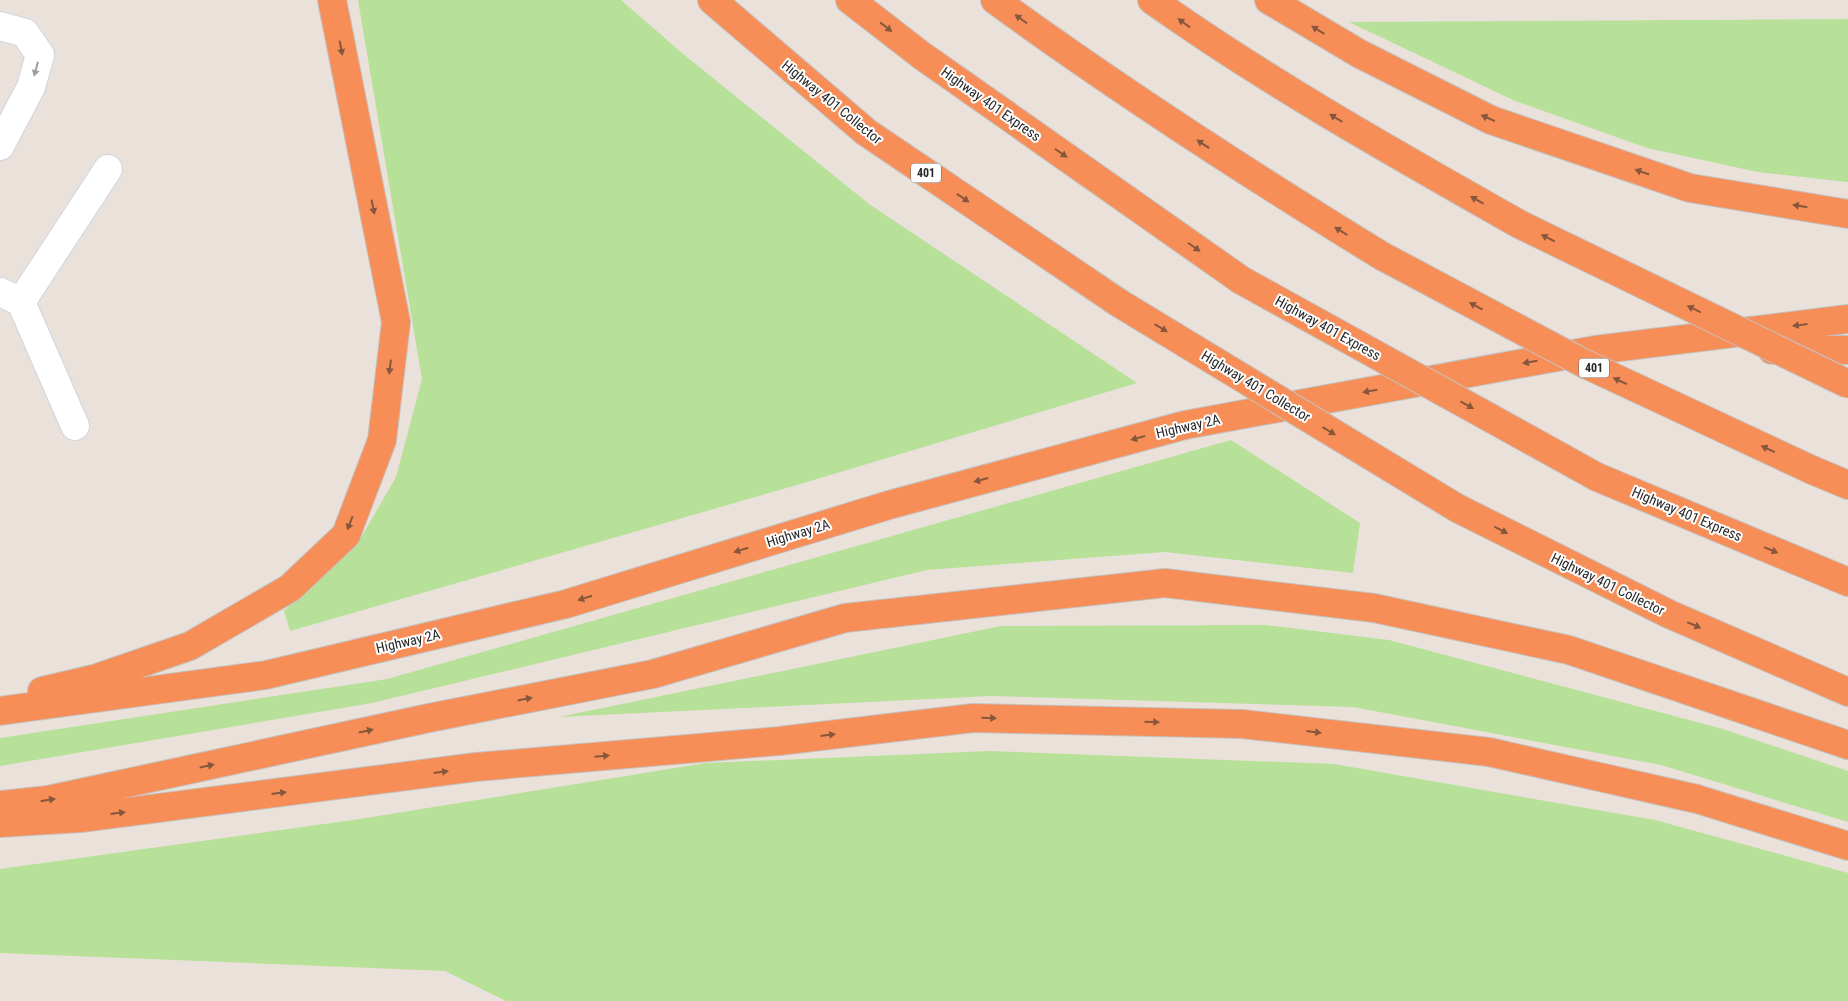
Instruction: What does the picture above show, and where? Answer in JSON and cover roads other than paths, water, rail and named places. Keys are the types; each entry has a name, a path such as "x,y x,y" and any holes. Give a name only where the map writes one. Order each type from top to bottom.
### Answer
{"highway":[{"path":"0,700 97,678 190,646 290,588 346,536 382,440 396,322 332,0"},
{"name":"Highway 401 Collector","path":"712,0 866,132 1119,303 1457,508 1668,614 1848,692"},
{"name":"Highway 401 Express","path":"850,0 921,55 1241,280 1598,477 1848,582"},
{"name":"401","path":"994,0 1235,165 1382,256 1583,363 1812,470 1848,484"},
{"path":"1152,0 1216,46 1381,146 1519,224 1848,384"},
{"path":"1269,0 1360,54 1491,120 1690,188 1848,214"},
{"path":"1595,350 1848,319"},
{"path":"1595,350 1848,350"},
{"name":"Highway 2A","path":"0,711 266,675 566,604 889,505 1185,425 1595,350"},
{"path":"0,805 48,800 429,718 653,674 845,618 1165,583 1374,608 1569,650 1848,745"},
{"path":"0,823 81,818 476,767 779,741 973,718 1242,724 1489,752 1697,799 1848,846"}],"lane":[{"path":"0,26 24,34 40,55 31,87 0,146"},
{"path":"75,426 11,297 108,169"}]}
